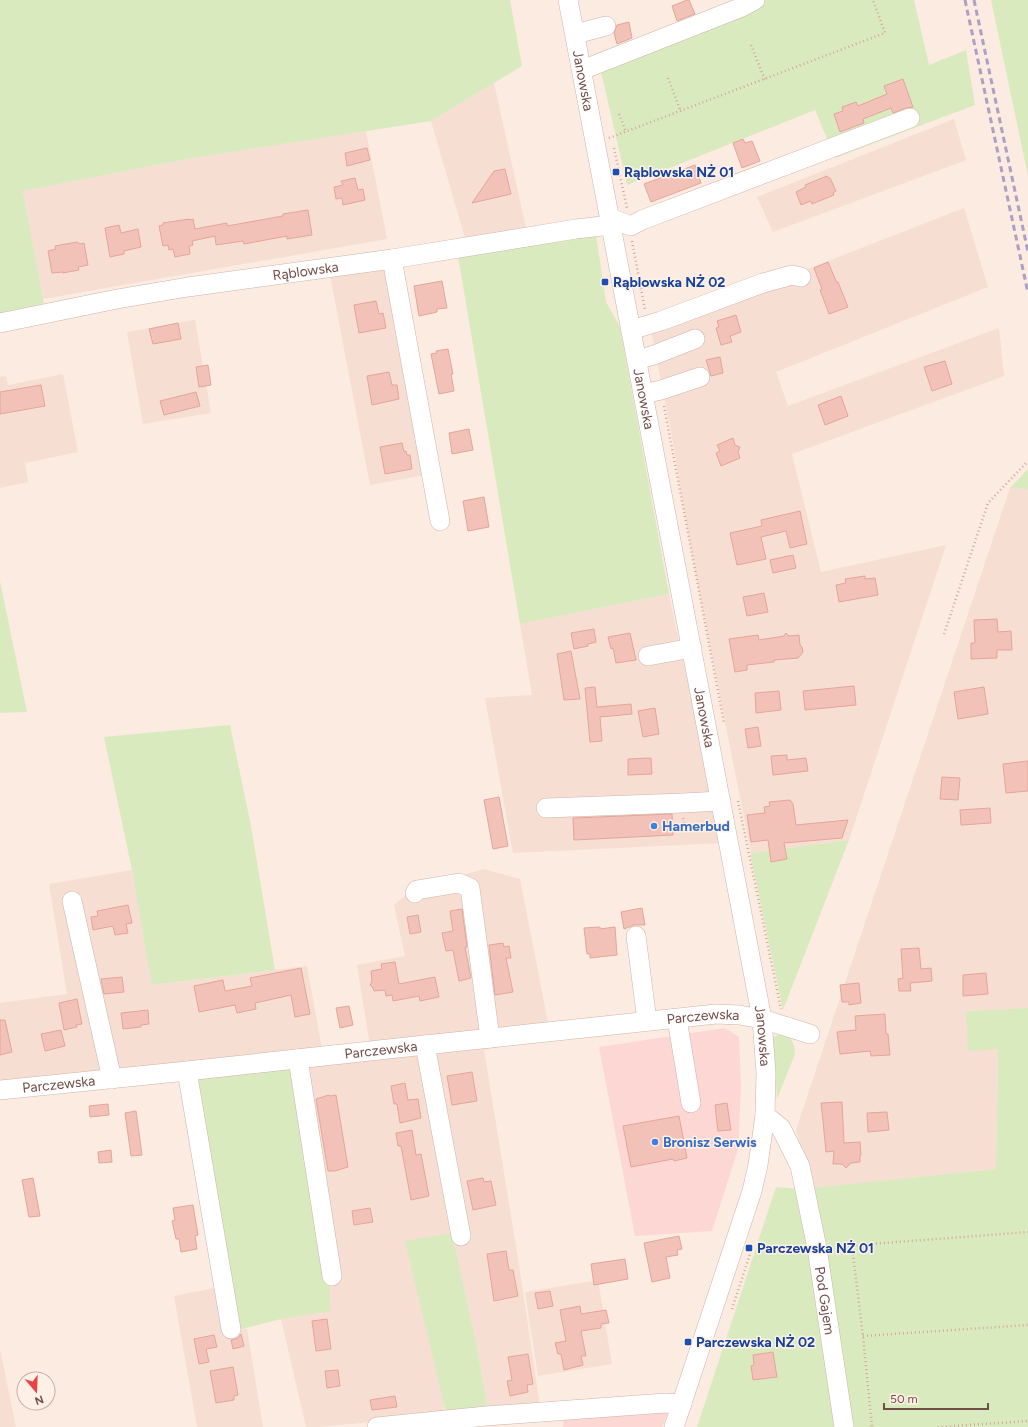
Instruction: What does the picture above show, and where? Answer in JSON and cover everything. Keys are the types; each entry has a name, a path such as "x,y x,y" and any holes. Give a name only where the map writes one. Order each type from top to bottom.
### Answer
{"street":[{"name":"Janowska","path":"568,0 582,70 607,142 611,221 640,328 637,360 652,392 692,648 730,800 762,1019 766,1073 765,1115 758,1165 752,1191 674,1427"},
{"path":"582,70 742,7 755,0"},
{"path":"575,34 606,26"},
{"path":"611,221 631,226 642,220 910,118"},
{"name":"Rąblowska","path":"0,323 117,299 188,287 392,259 568,230 611,221"},
{"path":"392,259 440,521"},
{"path":"640,328 715,302 763,283 792,275 801,277"},
{"path":"637,360 694,339"},
{"path":"652,392 700,377"},
{"path":"648,656 692,648"},
{"path":"546,808 730,800"},
{"path":"415,893 417,890 459,883 470,888 490,1038"},
{"path":"72,901 112,1079"},
{"path":"636,936 647,1021"},
{"name":"Parczewska","path":"0,1090 716,1014 739,1015 762,1019 810,1034"},
{"path":"677,1019 691,1103"},
{"path":"425,1044 461,1236"},
{"path":"298,1059 332,1276"},
{"path":"187,1071 231,1329"},
{"name":"Pod Gajem","path":"765,1115 781,1128 800,1166 817,1248 844,1427"},
{"path":"377,1427 540,1411 665,1403 682,1404"}],"path":[{"path":"607,142 626,132 885,33 873,0"},
{"path":"751,46 765,80"},
{"path":"668,78 681,112"},
{"path":"619,114 626,132"},
{"path":"610,130 607,142 631,226 640,328"},
{"path":"652,392 724,725"},
{"path":"944,634 988,503 1028,461"},
{"path":"730,800 784,1026"},
{"path":"817,1248 1028,1232"},
{"path":"852,1246 872,1427"},
{"path":"863,1336 1028,1325"},
{"path":"938,1427 1028,1421"}],"shaded area":[{"path":"494,83 526,228 465,238 431,121"},
{"path":"954,119 966,160 773,232 757,197"},
{"path":"366,131 387,239 43,299 23,191 187,159"},
{"path":"964,208 988,287 776,372 788,406 999,328 1004,376 792,454 821,572 946,545 849,840 751,853 697,580 681,495 674,447 651,330"},
{"path":"397,264 436,473 370,485 330,275"},
{"path":"195,320 211,413 143,424 127,332"},
{"path":"63,374 78,452 25,463 28,482 0,488 0,377 6,376 8,385"},
{"path":"1010,488 1028,489 1028,1008 966,1011 998,1049 996,1169 813,1188 796,1130"},
{"path":"669,594 722,843 513,853 485,698 532,695 520,624"},
{"path":"484,869 520,879 551,1038 484,1050 540,1406 488,1410 476,1342 452,1233 444,1415 306,1427 281,1319 330,1311 293,1064 372,1058 357,965 405,956 394,905 413,889"},
{"path":"132,870 153,985 307,966 322,1049 0,1084 0,1003 67,994 49,884"},
{"path":"725,1028 739,1037 741,1088 738,1149 712,1231 635,1236 599,1047"},
{"path":"598,1280 612,1364 538,1376 525,1292"},
{"path":"219,1287 239,1330 247,1329 263,1427 197,1427 174,1296"},
{"path":"0,1349 16,1427 0,1427"},
{"path":"670,1407 662,1427 563,1427 564,1414"}],"green space":[{"path":"0,0 510,0 522,66 431,121 187,159 23,191 44,304 0,313"},
{"path":"764,0 914,0 929,65 966,50 975,105 835,158 815,110 627,185 600,67"},
{"path":"991,0 1028,0 1028,176"},
{"path":"596,235 606,302 620,327 669,594 520,624 458,256"},
{"path":"1028,469 1028,489 1010,488"},
{"path":"0,581 27,712 0,713"},
{"path":"230,725 251,826 275,970 152,985 132,870 104,737"},
{"path":"849,840 783,1010 751,853"},
{"path":"1028,1008 1028,1427 697,1427 776,1187 802,1189 996,1169 998,1049 968,1051 966,1011"},
{"path":"783,1034 789,1037 792,1042 795,1054 777,1099 773,1038"},
{"path":"293,1064 329,1276 330,1311 281,1319 239,1330 197,1078"},
{"path":"452,1233 476,1342 488,1410 444,1415 445,1408 405,1241"}],"building":[{"path":"689,0 695,14 677,21 672,6"},
{"path":"629,22 632,38 617,44 614,33 617,25"},
{"path":"903,79 913,107 893,113 891,108 863,119 864,123 840,132 834,114 843,111 842,107 856,102 858,106 887,94 884,86"},
{"path":"743,139 745,143 752,141 760,161 742,168 733,143"},
{"path":"367,148 370,160 347,166 345,153"},
{"path":"695,165 701,183 651,202 644,184"},
{"path":"505,169 511,194 472,203 494,171"},
{"path":"827,176 830,178 836,191 833,193 834,195 812,204 811,201 801,205 796,192 806,187 805,185"},
{"path":"355,178 358,190 363,189 365,200 343,205 342,198 336,199 334,187 343,185 341,181"},
{"path":"308,210 312,235 287,239 287,236 244,244 243,241 216,245 215,236 192,241 193,245 189,246 190,254 175,257 173,249 169,250 168,245 163,246 159,226 163,225 163,223 193,219 195,229 227,223 227,226"},
{"path":"119,225 121,233 138,229 141,247 124,251 124,254 110,257 105,228"},
{"path":"77,242 80,244 84,243 88,265 78,267 79,270 63,273 52,273 48,251 56,249 55,246"},
{"path":"828,262 848,307 829,314 814,268"},
{"path":"442,281 447,308 437,309 437,312 419,316 414,286"},
{"path":"376,301 379,314 383,313 386,328 359,333 354,305"},
{"path":"736,315 741,332 730,336 732,342 721,345 716,328 719,327 717,321"},
{"path":"178,323 181,339 153,344 149,329"},
{"path":"448,349 453,374 451,374 454,391 439,394 431,354 437,353 436,351"},
{"path":"720,357 723,373 711,376 706,360"},
{"path":"945,361 952,384 932,391 924,367"},
{"path":"208,365 211,385 199,387 196,367"},
{"path":"389,372 392,385 397,385 399,399 372,405 367,376"},
{"path":"41,385 45,406 0,414 0,392"},
{"path":"196,392 200,406 164,415 160,401"},
{"path":"841,396 848,416 825,425 818,405"},
{"path":"469,429 473,450 452,454 449,433"},
{"path":"733,438 735,445 740,447 738,452 740,458 721,466 716,453 720,451 717,445"},
{"path":"402,443 404,452 406,451 407,455 410,455 412,469 385,474 380,447"},
{"path":"484,497 489,527 468,531 463,501"},
{"path":"800,511 807,544 790,548 786,531 761,537 766,559 737,565 730,533 762,526 761,520"},
{"path":"793,555 796,568 773,573 770,560"},
{"path":"865,576 865,579 875,578 878,595 839,602 836,585 846,583 845,579"},
{"path":"764,593 768,612 747,616 743,597"},
{"path":"997,619 998,632 1011,631 1012,650 997,650 997,658 971,659 971,643 975,643 974,620"},
{"path":"594,629 596,642 588,644 588,646 574,649 571,633"},
{"path":"630,633 636,660 616,663 613,648 611,649 608,637"},
{"path":"786,633 789,636 799,635 800,645 803,652 798,658 774,660 774,662 747,665 747,670 735,672 729,639 758,635 759,640 784,636"},
{"path":"571,651 580,699 564,700 557,654"},
{"path":"854,686 856,705 805,710 803,691"},
{"path":"595,687 597,707 631,704 632,714 600,717 602,741 590,742 585,688"},
{"path":"984,687 988,714 958,719 954,692"},
{"path":"779,691 781,710 756,713 755,693"},
{"path":"655,708 659,734 643,737 638,711"},
{"path":"758,727 761,746 748,748 745,729"},
{"path":"787,755 787,760 806,758 808,771 773,775 771,756"},
{"path":"651,758 652,774 628,775 628,759"},
{"path":"1028,761 1028,791 1006,793 1003,764"},
{"path":"942,777 960,778 958,800 940,799"},
{"path":"499,797 508,846 493,849 484,800"},
{"path":"790,800 793,804 796,825 848,820 842,838 784,843 787,859 771,862 768,840 751,842 747,815 765,813 764,807 770,806 769,802"},
{"path":"990,808 991,823 961,825 960,810"},
{"path":"672,814 673,835 574,840 573,818"},
{"path":"128,905 132,923 126,924 128,933 115,935 113,926 93,930 91,917 98,916 97,911"},
{"path":"642,908 645,925 634,925 624,929 621,912"},
{"path":"462,909 467,947 465,947 471,978 459,981 453,950 446,951 442,933 453,931 450,911"},
{"path":"418,915 421,932 410,934 407,917"},
{"path":"600,927 600,929 615,927 617,955 590,958 590,954 587,954 584,928"},
{"path":"503,943 504,947 509,946 511,958 506,958 513,992 495,995 489,945"},
{"path":"919,948 921,969 931,968 932,981 910,983 911,991 899,991 898,979 903,978 901,949"},
{"path":"395,962 399,984 435,977 439,997 420,1001 419,996 393,1001 392,995 386,996 385,990 374,991 370,985 372,981 371,971 382,969 381,964"},
{"path":"301,968 310,1014 295,1017 291,995 255,1003 256,1009 237,1013 235,1005 199,1012 194,986 223,980 225,991 252,986 250,978"},
{"path":"986,973 988,994 963,996 963,975"},
{"path":"122,977 124,992 104,994 101,979"},
{"path":"859,983 861,1003 849,1005 849,1002 842,1002 840,985"},
{"path":"77,999 82,1024 76,1025 77,1027 64,1030 59,1003"},
{"path":"349,1006 353,1025 340,1028 336,1008"},
{"path":"148,1010 149,1024 141,1025 141,1027 123,1029 121,1013"},
{"path":"885,1014 886,1034 888,1034 890,1055 871,1056 870,1051 840,1054 837,1032 856,1030 855,1016"},
{"path":"0,1020 5,1020 12,1052 0,1055"},
{"path":"61,1030 65,1046 45,1051 41,1034"},
{"path":"472,1072 477,1101 452,1105 447,1076"},
{"path":"405,1083 408,1100 418,1099 421,1118 400,1123 397,1104 394,1104 391,1086"},
{"path":"329,1095 336,1095 348,1167 335,1171 328,1171 316,1099"},
{"path":"842,1102 844,1143 860,1142 861,1155 860,1162 851,1163 846,1168 842,1164 833,1164 834,1151 826,1152 821,1103"},
{"path":"727,1103 731,1130 718,1131 715,1105"},
{"path":"108,1104 109,1115 90,1117 89,1106"},
{"path":"136,1111 142,1155 131,1156 125,1113"},
{"path":"887,1112 889,1130 868,1132 867,1113"},
{"name":"Bronisz Serwis","path":"679,1116 687,1158 674,1161 673,1159 631,1167 623,1126"},
{"path":"412,1130 416,1155 421,1154 429,1196 411,1200 401,1146 398,1146 396,1133"},
{"path":"111,1150 112,1162 99,1163 98,1152"},
{"path":"33,1178 40,1216 29,1217 22,1180"},
{"path":"483,1178 484,1182 491,1181 496,1205 473,1210 467,1181"},
{"path":"193,1205 198,1235 195,1236 197,1249 181,1252 179,1239 176,1239 172,1221 175,1220 173,1208"},
{"path":"370,1208 373,1222 354,1225 352,1211"},
{"path":"679,1236 682,1249 677,1250 678,1255 666,1257 670,1278 652,1282 644,1243"},
{"path":"506,1251 509,1270 513,1270 518,1296 494,1301 487,1254"},
{"path":"625,1259 628,1279 594,1285 591,1264"},
{"path":"550,1291 553,1306 538,1309 535,1293"},
{"path":"580,1306 581,1314 606,1310 609,1323 601,1324 601,1328 581,1331 586,1356 581,1356 583,1365 564,1370 561,1354 558,1354 555,1343 566,1341 560,1310"},
{"path":"327,1319 331,1349 316,1351 312,1321"},
{"path":"241,1334 244,1346 233,1349 231,1340 238,1338"},
{"path":"214,1335 217,1347 206,1349 209,1362 199,1364 194,1339"},
{"path":"773,1352 777,1377 753,1380 751,1366 754,1365 753,1355"},
{"path":"528,1354 533,1384 527,1385 528,1392 510,1396 507,1381 512,1380 508,1357"},
{"path":"233,1367 238,1395 234,1396 234,1400 216,1403 210,1371"},
{"path":"338,1370 340,1386 327,1388 325,1371"},
{"path":"395,1396 397,1407 372,1410 370,1400"}],"railway":[{"path":"965,0 1028,293"},
{"path":"974,0 1028,252"}],"place":[{"name":"Rąblowska NŻ 01","path":"616,172"},
{"name":"Rąblowska NŻ 02","path":"605,282"},
{"name":"Hamerbud","path":"654,826"},
{"name":"Bronisz Serwis","path":"655,1142"},
{"name":"Parczewska NŻ 01","path":"749,1248"},
{"name":"Parczewska NŻ 02","path":"688,1342"}]}
